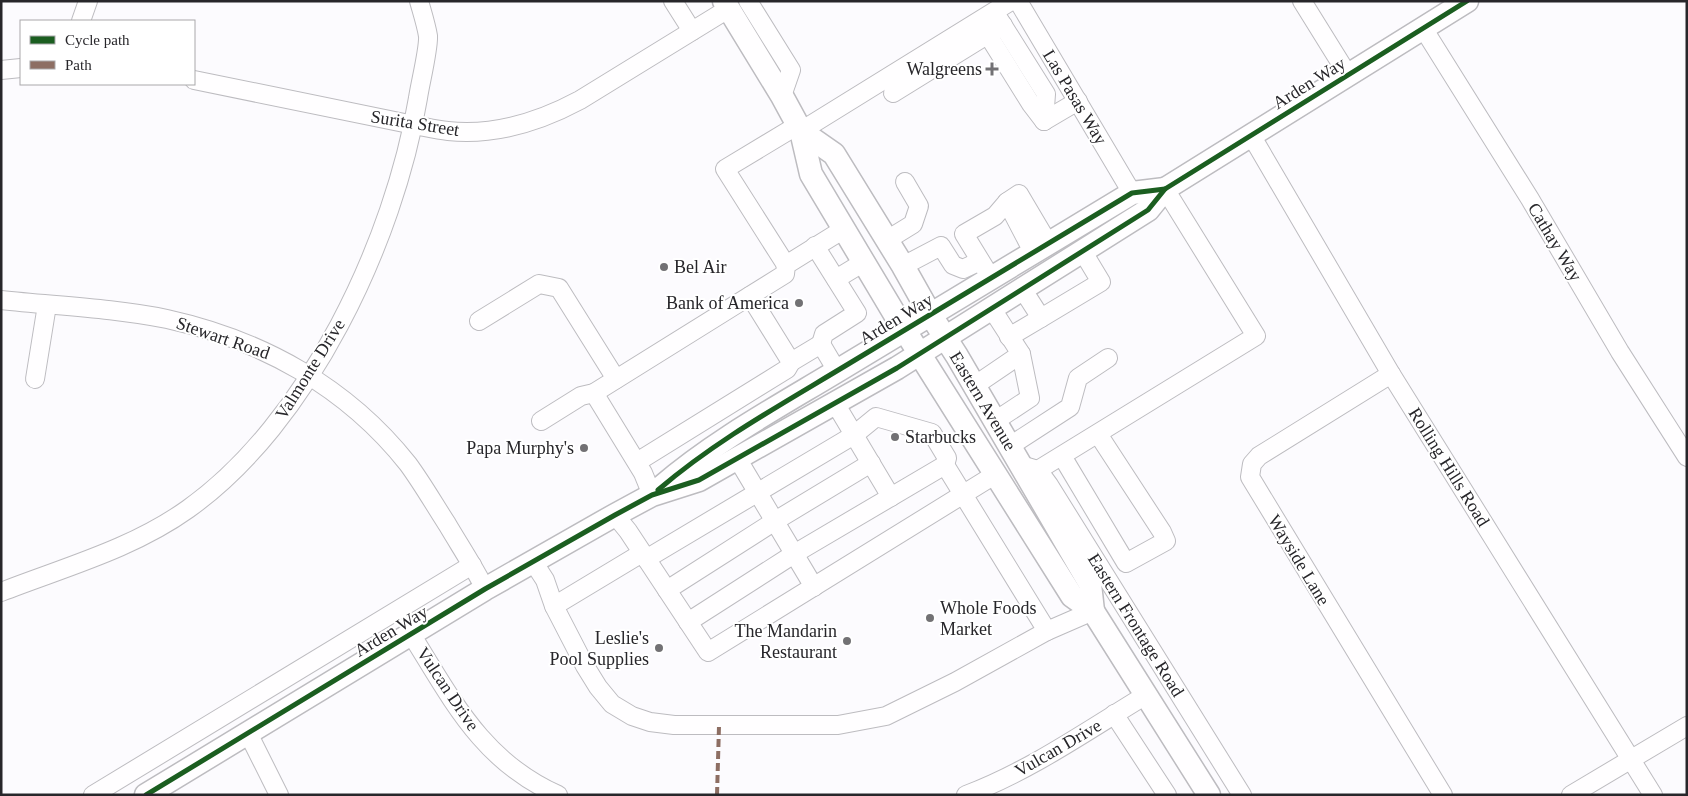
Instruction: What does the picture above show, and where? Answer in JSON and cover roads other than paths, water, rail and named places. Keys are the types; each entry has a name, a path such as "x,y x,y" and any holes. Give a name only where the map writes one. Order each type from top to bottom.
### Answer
{"main road":[{"name":"Arden Way","path":"146,795 411,634 615,515 652,495 699,480 945,338 1148,210 1165,189 1467,1"},
{"name":"Eastern Avenue","path":"733,4 799,128 811,174 905,329 1072,596 1094,611"},
{"name":"Eastern Avenue","path":"799,128 834,154 995,421 1024,460 1090,584 1094,611 1209,795"},
{"name":"Arden Way","path":"652,495 686,466 725,438 930,314 985,269 1041,248 1132,193 1165,189"}],"street":[{"path":"81,20 88,1"},
{"name":"Valmonte Drive","path":"1,592 115,550 152,532 188,510 228,476 259,445 284,413 335,333 370,260 390,210 414,126 428,37 418,1"},
{"path":"673,1 692,31"},
{"path":"893,93 988,35 1011,1"},
{"name":"Las Pasas Way","path":"1018,1 1132,193"},
{"path":"1302,1 1348,75"},
{"name":"Surita Street","path":"195,80 414,126 449,131 494,130 538,120 580,100 733,4"},
{"path":"999,19 1046,94 1044,121"},
{"path":"541,421 581,396 594,393 785,274 786,265 725,169 999,19"},
{"name":"Cathay Way","path":"1423,28 1530,199 1620,352 1687,456"},
{"path":"988,35 1031,104 1044,121"},
{"path":"1,70 20,68"},
{"path":"1044,121 1078,102"},
{"name":"Rolling Hills Road","path":"1252,135 1390,374 1653,795"},
{"path":"887,240 913,224 919,206 905,182"},
{"path":"1024,460 1062,456 1256,336 1165,189"},
{"path":"985,269 964,234 995,216 1007,202 1041,248"},
{"path":"786,265 844,228"},
{"path":"948,257 970,244"},
{"path":"637,462 789,366 820,344 824,334 857,313 815,246"},
{"path":"903,266 941,246 953,266 985,269"},
{"path":"1009,337 1101,282 1083,252"},
{"path":"836,279 864,262"},
{"path":"479,321 539,284 559,288 616,379"},
{"path":"1023,290 1041,318"},
{"path":"750,296 802,392"},
{"name":"Stewart Road","path":"1,300 132,313 198,327 246,342 310,375 363,415 408,464 486,590"},
{"path":"35,379 48,305"},
{"path":"992,309 1021,354 1030,398 995,421"},
{"path":"820,344 837,371"},
{"path":"974,386 1021,354"},
{"path":"1024,460 1070,408 1078,378 1108,358"},
{"name":"Wayside Lane","path":"1390,374 1259,456 1252,464 1250,478 1443,795"},
{"path":"594,393 637,462 652,495"},
{"path":"835,403 891,497"},
{"path":"554,606 758,493 854,435 876,417 932,433 947,458 945,465 794,554 688,622"},
{"path":"1062,456 1126,563 1166,541 1098,434"},
{"path":"737,458 814,587"},
{"name":"Eastern Frontage Road","path":"1024,460 1049,485 1242,795"},
{"path":"667,590 871,463"},
{"path":"945,465 1048,630"},
{"path":"615,515 708,652 996,474"},
{"path":"534,563 545,580 554,606 585,666 598,687 612,704 632,716 650,722 674,725 838,725 886,716 955,682 1048,630 1094,611"},
{"path":"92,795 472,565"},
{"name":"Vulcan Drive","path":"411,634 454,703 474,731 513,768 558,795"},
{"name":"Vulcan Drive","path":"966,795 1027,767 1146,695"},
{"path":"1114,714 1167,795"},
{"path":"1571,795 1687,726"},
{"path":"248,733 279,795"}],"place":[{"name":"Walgreens","path":"992,69"},
{"name":"Bel Air","path":"664,267"},
{"name":"Bank of America","path":"799,303"},
{"name":"Starbucks","path":"895,437"},
{"name":"Papa Murphy's","path":"584,448"},
{"name":"Whole Foods Market","path":"930,618"},
{"name":"The Mandarin Restaurant","path":"847,641"},
{"name":"Leslie's Pool Supplies","path":"659,648"}]}
